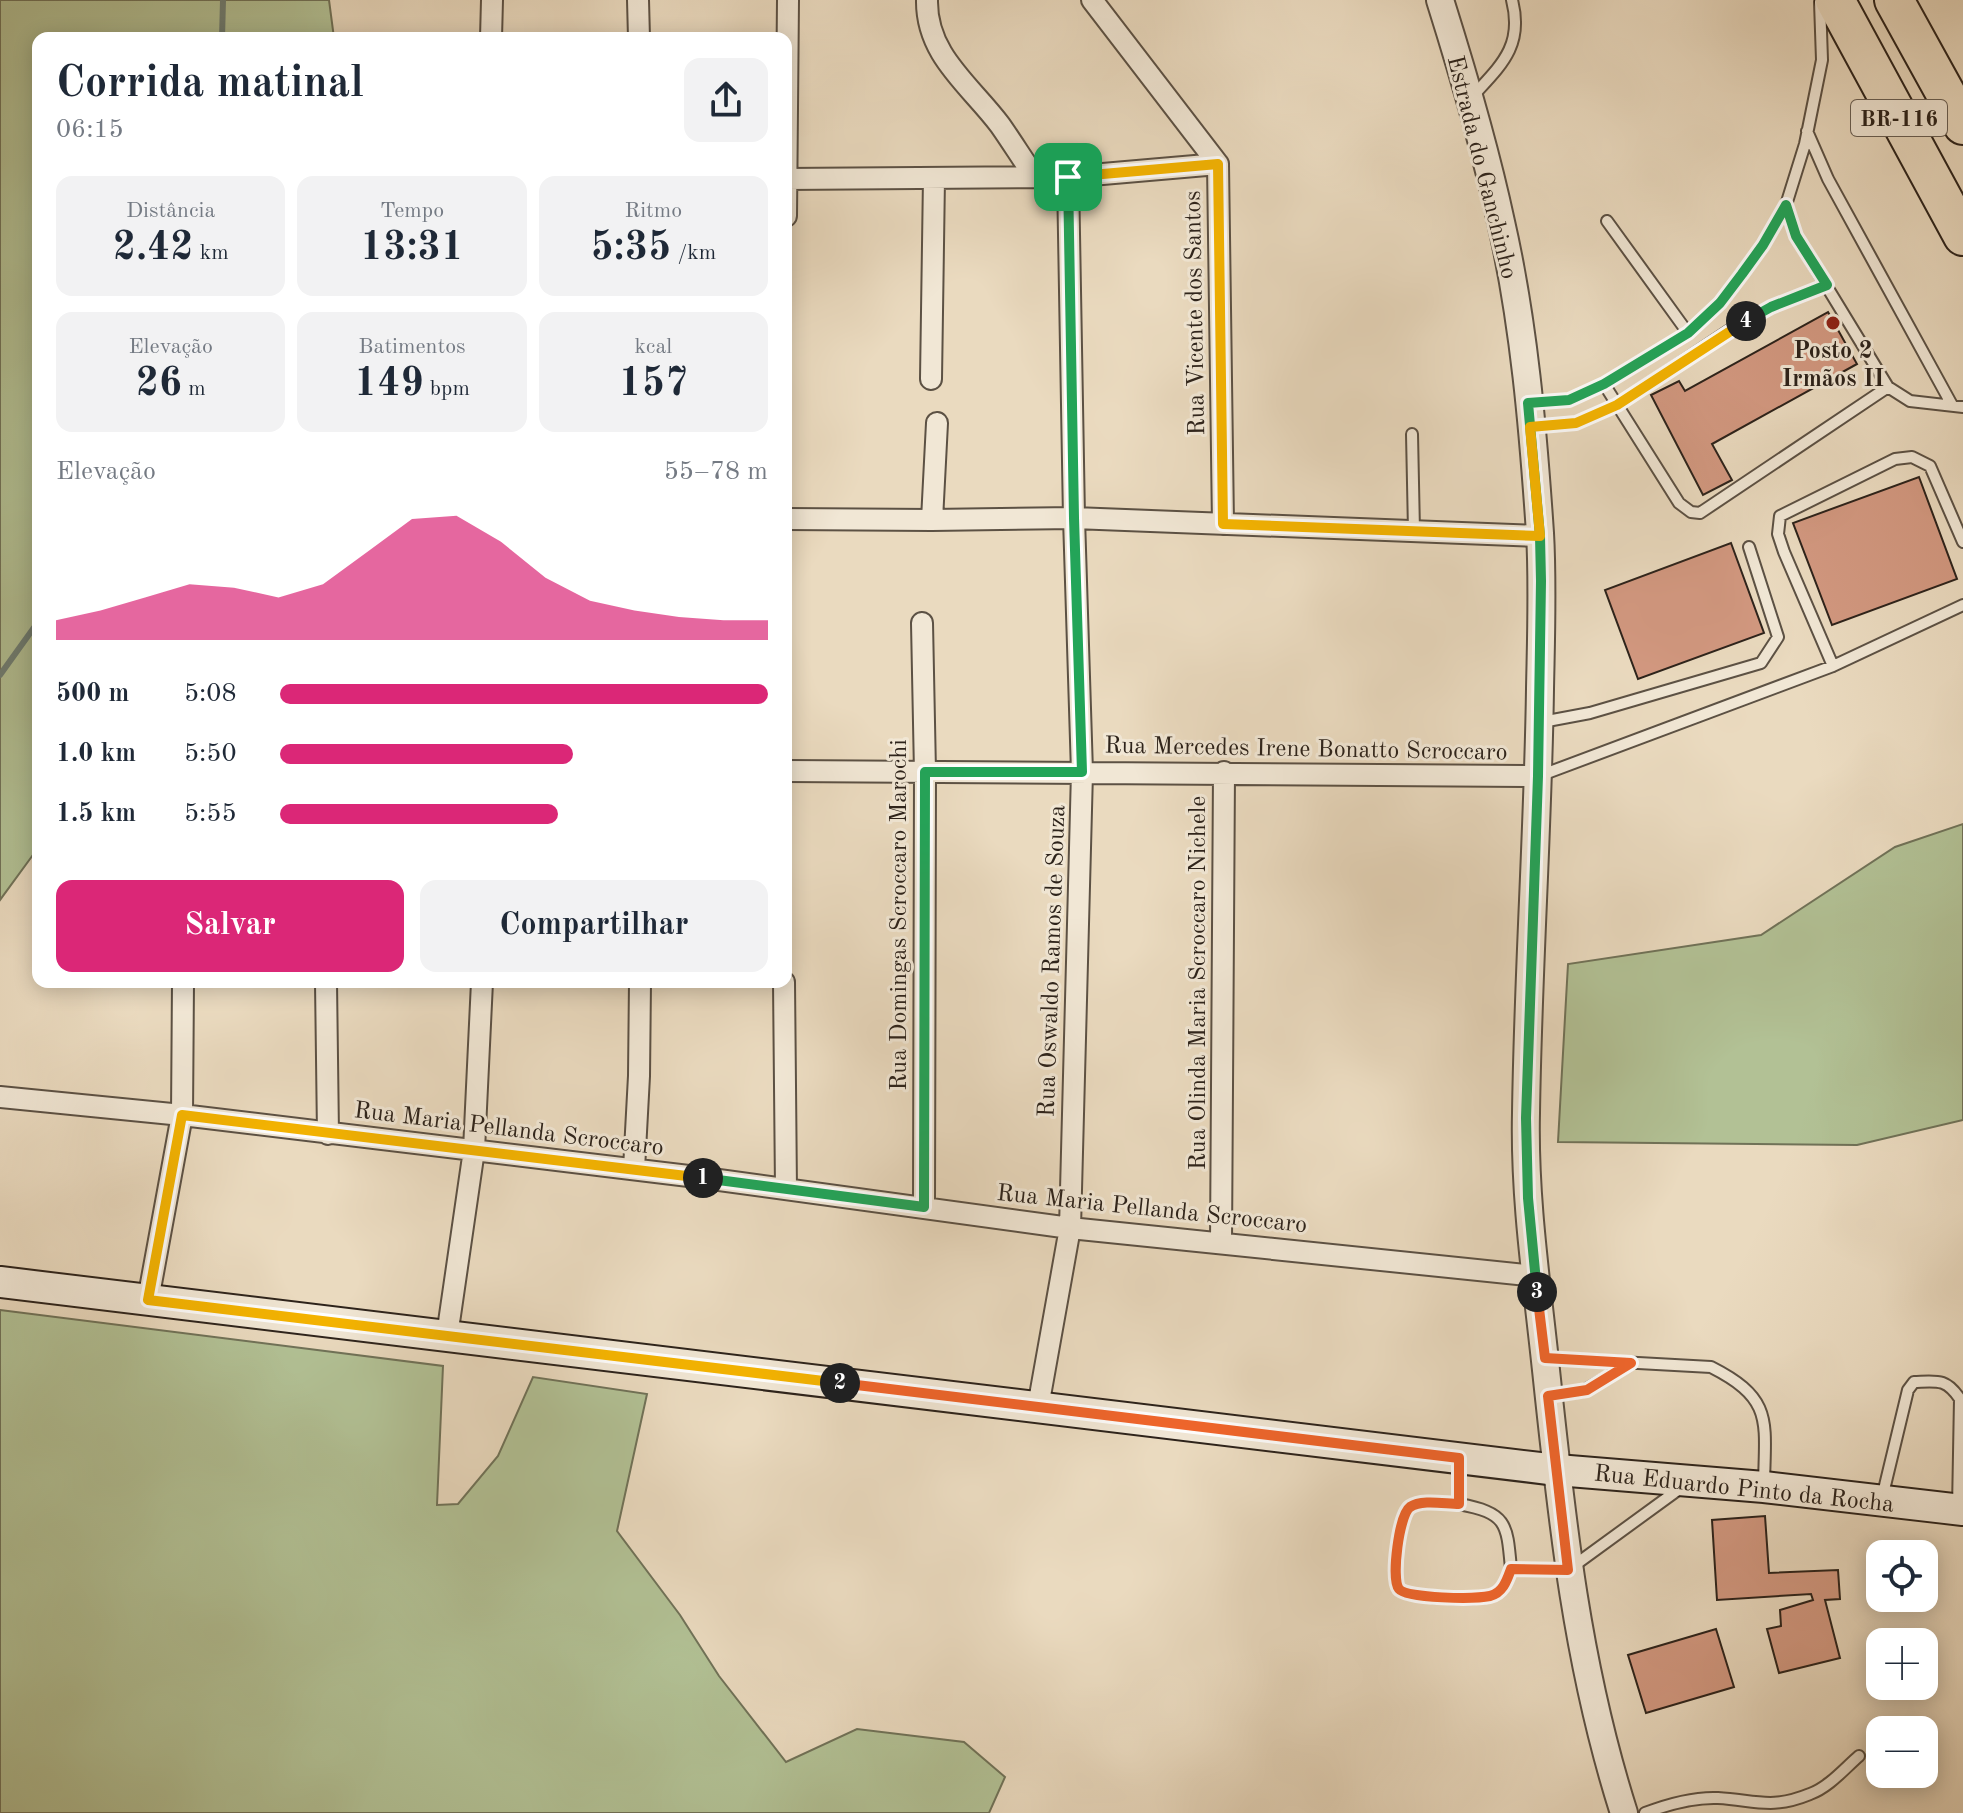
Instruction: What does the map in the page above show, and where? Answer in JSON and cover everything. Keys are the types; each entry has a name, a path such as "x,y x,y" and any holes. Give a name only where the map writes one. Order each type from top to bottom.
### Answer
{"highway":[{"name":"BR-116","path":"1835,0 1963,236"},
{"name":"BR-116","path":"1894,0 1963,125"}],"main road":[{"name":"Rua Eduardo Pinto da Rocha","path":"0,1282 1557,1470 1764,1487 1960,1510"}],"street":[{"path":"491,32 492,0"},
{"path":"638,0 639,32"},
{"path":"788,0 788,32"},
{"path":"927,0 927,17 934,42 947,64 999,124 1035,177"},
{"name":"Rua Vicente dos Santos","path":"1092,0 1218,164 1223,524"},
{"name":"Estrada do Ganchinho","path":"1440,0 1471,99 1502,226 1529,415 1540,536 1540,723 1526,1118 1528,1198 1568,1570 1587,1680 1624,1813"},
{"path":"792,179 1068,177 1218,164"},
{"name":"Rua Oswaldo Ramos de Souza","path":"1038,1407 1070,1228 1082,772 1068,177"},
{"path":"931,379 934,178"},
{"path":"932,520 937,423"},
{"path":"792,519 1074,518 1540,536"},
{"name":"Rua Domingas Scroccaro Marochi","path":"922,623 925,772 924,1207"},
{"name":"Rua Mercedes Irene Bonatto Scroccaro","path":"792,771 1538,776"},
{"name":"Rua Olinda Maria Scroccaro Nichele","path":"1221,1243 1224,772"},
{"path":"148,1300 182,1115 183,988"},
{"path":"326,988 328,1134"},
{"path":"447,1336 474,1150 482,988"},
{"path":"634,1169 640,988"},
{"path":"784,988 786,1189"},
{"name":"Rua Maria Pellanda Scroccaro","path":"0,1097 182,1115 634,1169 1070,1228 1536,1276"}],"lane":[{"path":"1471,99 1507,58 1514,40 1516,15 1512,0"},
{"path":"1529,415 1604,384 1688,333 1720,303 1763,245 1786,205 1805,144 1822,60 1819,0"},
{"path":"1806,129 1828,179 1957,406"},
{"path":"1786,205 1796,236 1888,387 1910,401 1957,406"},
{"path":"1607,221 1688,333"},
{"path":"1529,415 1576,423 1617,405 1737,325 1771,307 1827,285"},
{"path":"1604,384 1679,503 1691,512 1700,513 1888,387"},
{"path":"1412,434 1414,531"},
{"path":"1833,666 1784,552 1778,534 1780,516 1895,459 1912,457 1930,466 1963,542"},
{"path":"1540,723 1590,713 1761,663 1778,637 1749,547"},
{"path":"1538,776 1833,666 1963,605"},
{"path":"1545,1358 1711,1367 1731,1377 1755,1397 1765,1421 1764,1487"},
{"path":"1548,1396 1587,1390 1631,1363"},
{"path":"1881,1500 1908,1390 1914,1382 1940,1381 1952,1386 1960,1399 1960,1510"},
{"path":"1459,1458 1459,1504"},
{"path":"1511,1569 1568,1570 1690,1481"},
{"path":"1459,1504 1485,1509 1499,1518 1508,1532 1511,1569 1503,1589 1491,1596 1412,1596 1400,1591 1395,1581 1401,1518 1410,1507 1459,1504"},
{"path":"1645,1813 1716,1798 1763,1805 1786,1802 1812,1794 1828,1784 1859,1756"}],"green space":[{"path":"0,0 329,0 333,32 32,32 32,856 0,900"},
{"path":"1963,824 1963,1120 1857,1145 1558,1142 1568,964 1761,935 1895,847"},
{"path":"0,1310 443,1366 437,1505 458,1504 498,1456 533,1377 647,1394 617,1531 680,1615 719,1676 786,1762 857,1729 964,1742 1005,1777 989,1813 0,1813"}],"building":[{"path":"1828,312 1857,364 1712,444 1732,480 1703,495 1651,395 1679,381 1685,391"},
{"path":"1919,477 1957,579 1832,625 1793,523"},
{"path":"1731,543 1764,633 1638,679 1605,590"},
{"path":"1765,1516 1769,1573 1838,1570 1840,1599 1825,1600 1840,1658 1779,1673 1767,1629 1781,1626 1780,1610 1813,1600 1811,1594 1717,1600 1712,1520"},
{"path":"1716,1629 1734,1687 1646,1713 1628,1655"}],"waterway":[{"path":"222,32 223,0"},
{"path":"0,675 32,630"}],"place":[{"name":"Posto 2 Irmãos II","path":"1833,323"}],"route":[{"path":"1068,177 1082,772 925,772 924,1207 182,1115 148,1300 1459,1458 1459,1504 1410,1507 1401,1518 1395,1581 1400,1591 1412,1596 1491,1596 1503,1589 1511,1569 1568,1570 1548,1396 1587,1390 1631,1363 1545,1358 1531,1231 1526,1118 1538,776 1541,581 1540,536 1530,427 1528,403 1569,400 1604,384 1688,333 1720,303 1763,245 1786,205 1796,236 1827,285 1771,307 1737,325 1617,405 1576,423 1530,427 1540,536 1223,524 1218,164 1068,177"}]}
